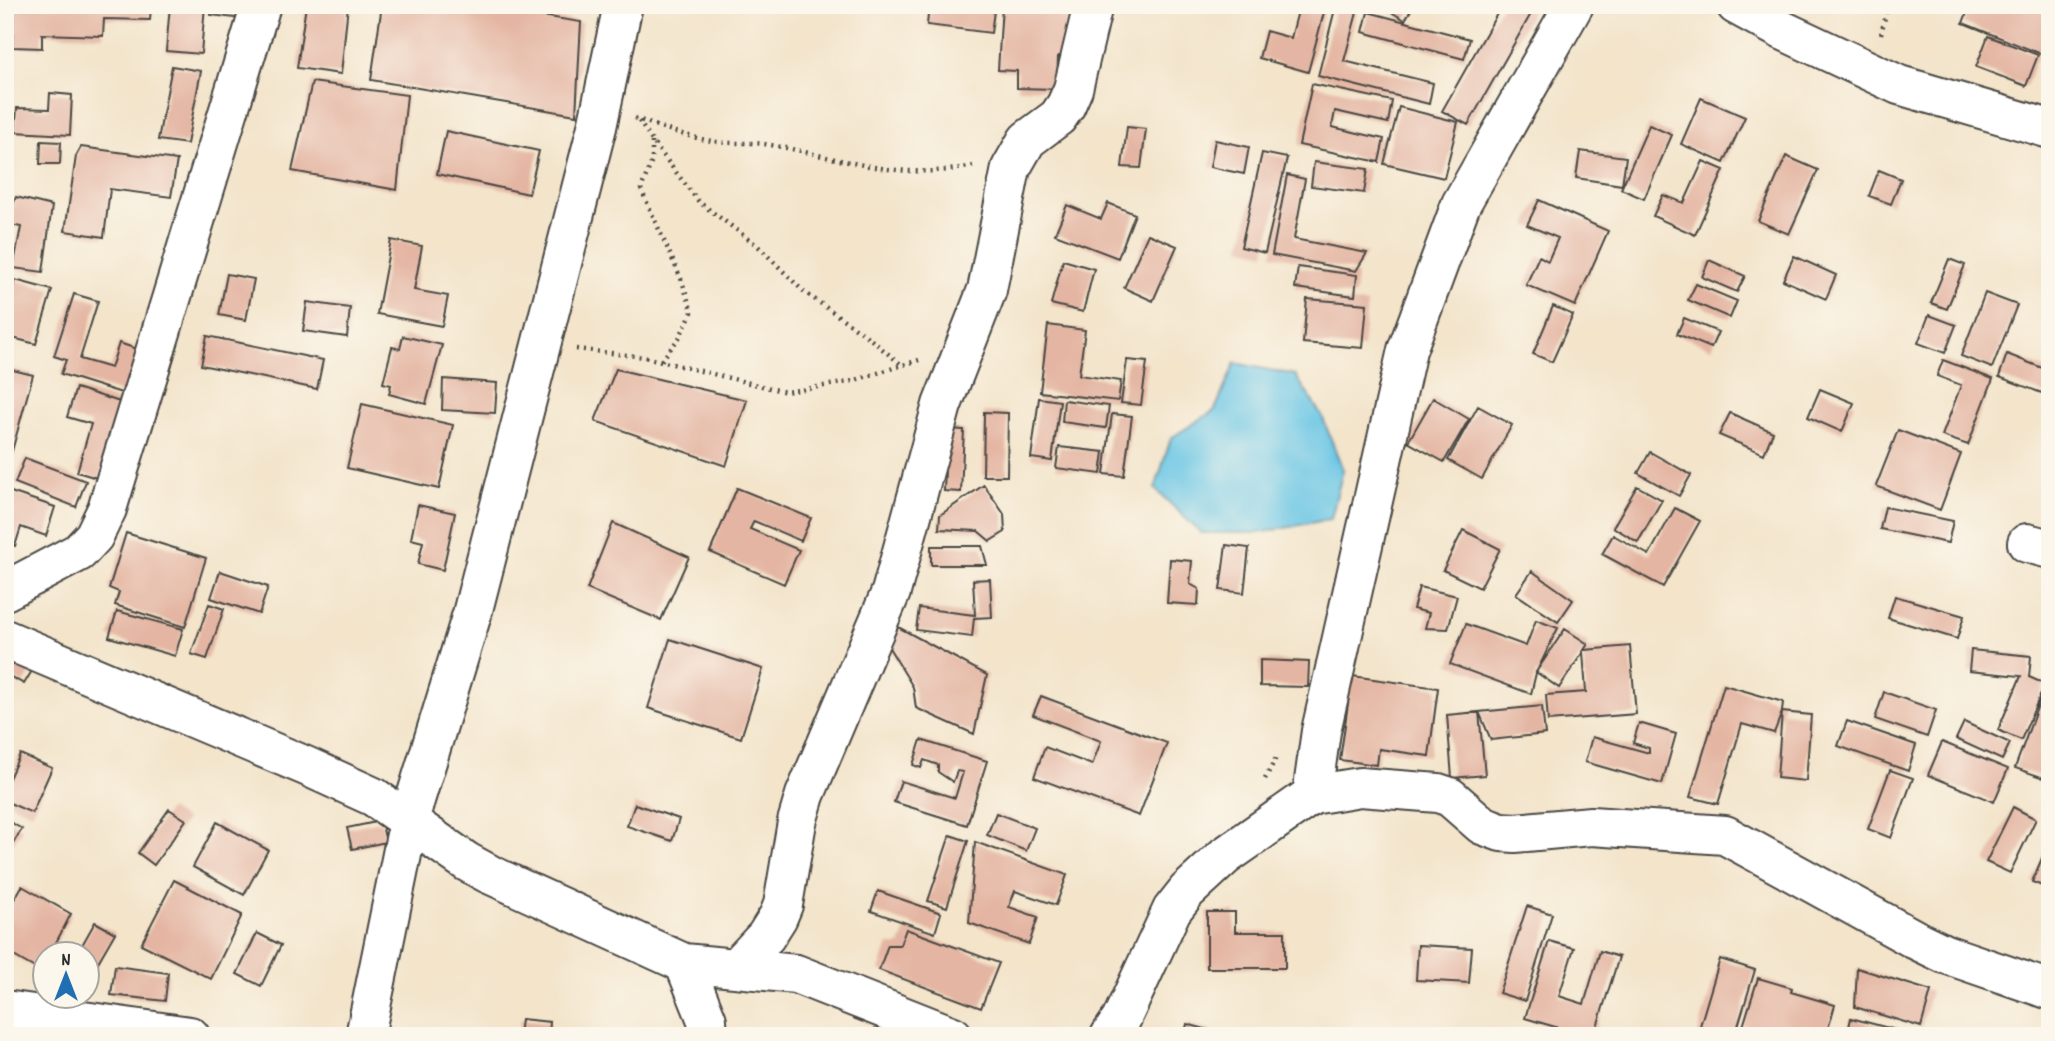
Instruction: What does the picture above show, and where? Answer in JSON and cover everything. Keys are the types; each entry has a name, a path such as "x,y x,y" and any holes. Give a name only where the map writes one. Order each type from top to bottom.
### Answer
{"street":[{"path":"5,591 79,552 94,536 107,509 261,5"},
{"path":"365,1036 409,820 472,614 602,105 622,5"},
{"path":"736,968 766,936 783,905 797,822 805,795 891,592 942,405 987,290 1011,168 1027,140 1058,117 1066,105 1073,89 1093,5"},
{"path":"1312,795 1321,731 1406,350 1461,204 1574,5"},
{"path":"1736,5 1782,30 1899,85 2050,129"},
{"path":"5,639 374,797 467,862 489,874 684,962 796,974 953,1036"},
{"path":"1110,1036 1121,1020 1172,910 1187,891 1225,856 1312,795 1360,787 1438,793 1450,797 1482,825 1502,832 1591,826 1725,835 1945,954 2050,990"},
{"path":"684,962 707,1020 708,1036"},
{"path":"5,1010 73,1027 190,1036"}],"path":[{"path":"602,105 713,142 769,144 853,165 904,172 947,171 1015,159"},
{"path":"638,119 699,202 758,246 803,291 864,334 903,366"},
{"path":"652,141 652,161 641,189 672,258 692,312 679,338 661,361"},
{"path":"542,342 589,352 644,357 786,392 849,382 903,366 968,339"},
{"path":"1264,782 1281,747"}],"water":[{"path":"1235,363 1295,375 1322,416 1343,470 1331,519 1259,533 1201,533 1155,489 1171,438 1215,410"}],"building":[{"path":"5,5 11,5 7,41 5,41"},
{"path":"14,5 151,6 150,20 104,19 103,36 42,34 42,48 12,47"},
{"path":"170,5 205,5 201,54 166,51"},
{"path":"213,5 245,5 242,19 211,15"},
{"path":"306,5 348,5 341,74 297,68"},
{"path":"382,5 471,5 581,22 576,115 371,80"},
{"path":"929,5 994,11 991,33 927,25"},
{"path":"1002,5 1073,5 1070,57 1058,56 1057,89 1017,88 1017,71 998,70"},
{"path":"1294,5 1326,5 1308,72 1259,58 1266,31 1291,38 1298,11 1293,10"},
{"path":"1336,5 1359,5 1344,61 1433,83 1429,104 1318,76"},
{"path":"1379,5 1414,5 1405,20"},
{"path":"1502,5 1536,5 1468,125 1442,111"},
{"path":"1970,5 2050,5 2050,41 2044,55 1963,23"},
{"path":"1368,12 1470,39 1464,59 1363,32"},
{"path":"1988,36 2038,55 2026,86 1976,67"},
{"path":"172,66 201,71 187,144 158,140"},
{"path":"312,82 407,95 397,190 292,171"},
{"path":"1312,84 1392,101 1388,123 1335,111 1332,127 1384,139 1379,162 1299,145"},
{"path":"50,93 72,95 70,135 15,132 17,108 49,109"},
{"path":"1701,98 1745,117 1724,163 1681,144"},
{"path":"1399,107 1458,122 1444,178 1384,164"},
{"path":"1649,125 1672,135 1644,199 1621,189"},
{"path":"1127,127 1146,129 1141,168 1122,167"},
{"path":"446,131 539,151 529,194 437,174"},
{"path":"1215,140 1249,147 1244,174 1210,167"},
{"path":"41,141 61,142 60,164 40,164"},
{"path":"81,147 177,160 171,197 110,189 104,237 65,231 76,156"},
{"path":"1580,151 1626,157 1622,185 1576,178"},
{"path":"1262,153 1287,158 1265,253 1241,247"},
{"path":"1786,156 1818,170 1789,234 1758,221"},
{"path":"1703,161 1724,170 1695,235 1653,216 1663,195 1684,203"},
{"path":"1314,162 1368,169 1364,193 1311,186"},
{"path":"1879,170 1901,179 1891,204 1869,196"},
{"path":"1287,175 1305,179 1294,239 1367,253 1356,271 1272,255"},
{"path":"16,197 52,206 43,272 13,268 21,227 6,224"},
{"path":"1539,200 1608,231 1575,306 1526,285 1539,256 1548,261 1558,238 1527,225"},
{"path":"1108,203 1135,214 1118,258 1055,234 1067,205 1101,219"},
{"path":"1148,234 1177,246 1153,301 1124,288"},
{"path":"391,240 422,246 414,290 448,296 442,326 377,314"},
{"path":"1794,256 1836,275 1826,299 1783,280"},
{"path":"1949,259 1965,265 1947,309 1931,303"},
{"path":"1063,260 1094,269 1083,312 1051,304"},
{"path":"1709,260 1745,276 1737,292 1702,277"},
{"path":"1298,267 1357,275 1355,296 1295,288"},
{"path":"227,274 254,279 246,320 219,315"},
{"path":"15,280 52,290 36,344 5,336 8,323 5,322 5,289 12,291"},
{"path":"1696,284 1737,301 1730,318 1688,300"},
{"path":"1985,293 2017,305 1992,368 1961,356"},
{"path":"74,294 98,301 80,359 111,368 119,343 143,351 128,395 61,374 66,360 54,356"},
{"path":"1307,299 1367,304 1363,348 1303,343"},
{"path":"307,302 350,308 347,337 303,331"},
{"path":"1553,306 1573,315 1552,362 1533,354"},
{"path":"1929,315 1956,325 1945,353 1918,343"},
{"path":"1684,318 1718,332 1711,348 1677,334"},
{"path":"1048,325 1085,330 1079,375 1121,381 1118,401 1040,392"},
{"path":"207,336 323,360 317,389 201,365"},
{"path":"403,336 442,345 426,404 389,394 391,385 383,383 392,347 400,349"},
{"path":"2007,354 2050,371 2050,396 1999,377"},
{"path":"1127,360 1147,362 1141,405 1121,403"},
{"path":"1943,360 1993,379 1968,445 1942,436 1961,385 1937,376"},
{"path":"5,368 33,375 10,458 5,457"},
{"path":"616,369 747,400 726,466 595,421"},
{"path":"443,379 497,383 495,413 442,410"},
{"path":"76,388 123,403 100,479 77,472 91,424 67,417"},
{"path":"1820,389 1854,403 1842,432 1808,417"},
{"path":"1039,398 1060,401 1052,461 1031,458"},
{"path":"1433,398 1469,419 1444,462 1408,442"},
{"path":"1064,400 1109,406 1106,428 1062,422"},
{"path":"362,404 453,425 439,489 347,468"},
{"path":"1478,406 1512,425 1482,479 1448,460"},
{"path":"984,412 1008,413 1007,476 983,476"},
{"path":"1730,413 1773,432 1764,454 1719,435"},
{"path":"1112,414 1132,416 1124,476 1104,474"},
{"path":"947,429 964,430 961,492 944,491"},
{"path":"1898,430 1961,454 1940,510 1876,486"},
{"path":"1059,447 1104,452 1101,474 1056,468"},
{"path":"1650,452 1691,475 1679,496 1638,473"},
{"path":"25,458 86,481 76,507 15,483"},
{"path":"984,485 1004,514 1005,532 990,541 978,531 939,529 940,515"},
{"path":"1637,486 1662,500 1638,542 1613,527"},
{"path":"737,488 811,518 801,541 754,521 750,529 799,550 784,584 710,552"},
{"path":"8,491 55,507 46,536 21,527 15,546 5,543 5,497"},
{"path":"418,505 455,513 443,570 418,564 423,542 411,539"},
{"path":"1885,507 1953,521 1948,543 1880,529"},
{"path":"1675,508 1700,521 1663,587 1602,554 1613,535 1649,555"},
{"path":"613,523 689,557 661,620 587,589"},
{"path":"1463,530 1500,549 1480,588 1443,570"},
{"path":"126,533 206,558 185,627 115,605 119,592 109,588"},
{"path":"1226,545 1249,548 1244,593 1220,590"},
{"path":"931,546 982,546 987,565 931,565"},
{"path":"1170,559 1192,561 1190,584 1199,589 1198,605 1167,603"},
{"path":"220,571 268,587 259,614 211,598"},
{"path":"1532,571 1573,600 1558,622 1516,594"},
{"path":"990,579 992,617 974,618 972,637 916,630 919,608 975,615 973,580"},
{"path":"1419,587 1457,596 1448,629 1425,628 1429,613 1413,609"},
{"path":"1895,596 1964,616 1957,639 1888,618"},
{"path":"209,604 224,609 207,659 191,654"},
{"path":"117,611 183,629 175,656 109,637"},
{"path":"1536,620 1558,628 1536,673 1531,694 1450,664 1466,624 1526,646"},
{"path":"898,627 987,675 974,734 916,708 913,687 888,646"},
{"path":"1565,629 1588,644 1584,650 1630,646 1636,714 1548,721 1546,695 1586,692 1583,652 1559,688 1536,672"},
{"path":"670,639 763,669 741,738 648,708"},
{"path":"5,646 36,664 24,684 5,674"},
{"path":"1971,650 2031,656 2029,677 2045,684 2021,740 1998,730 2021,676 1969,671"},
{"path":"1260,660 1309,662 1308,687 1260,686"},
{"path":"1352,676 1438,688 1429,756 1379,749 1377,765 1340,760"},
{"path":"1724,685 1783,702 1774,733 1742,724 1718,804 1690,797"},
{"path":"1884,692 1936,710 1927,737 1875,719"},
{"path":"2042,694 2050,697 2050,780 2015,768"},
{"path":"1041,696 1167,743 1139,816 1034,777 1045,747 1092,765 1101,741 1033,715"},
{"path":"1542,706 1545,734 1491,740 1479,712 1485,775 1452,778 1447,715"},
{"path":"1782,712 1811,715 1806,781 1777,778"},
{"path":"1847,721 1916,745 1908,771 1838,746"},
{"path":"1964,722 2010,743 2002,760 1956,739"},
{"path":"1639,723 1676,734 1662,784 1585,762 1592,737 1649,753 1649,748 1633,743"},
{"path":"921,740 987,761 967,825 894,802 901,781 955,798 963,772 957,771 953,782 938,772 938,765 924,760 921,768 913,765"},
{"path":"1942,742 2008,769 1994,802 1928,775"},
{"path":"20,754 52,768 32,813 5,801 5,787"},
{"path":"1890,770 1913,778 1891,838 1868,829"},
{"path":"635,804 679,819 672,841 627,826"},
{"path":"2013,807 2036,819 2010,873 1986,862"},
{"path":"169,809 186,820 154,865 138,853"},
{"path":"996,813 1035,828 1026,851 987,835"},
{"path":"5,819 22,829 5,856"},
{"path":"381,821 386,842 352,849 347,828"},
{"path":"217,822 268,850 244,895 193,867"},
{"path":"950,835 968,841 947,907 928,901"},
{"path":"2050,839 2050,889 2032,882"},
{"path":"975,842 1067,875 1056,905 1015,891 1009,907 1038,917 1029,944 969,923"},
{"path":"174,880 242,915 211,979 141,944"},
{"path":"22,886 71,914 57,940 32,940 32,966 5,951 5,916"},
{"path":"878,891 941,913 935,933 871,911"},
{"path":"1527,906 1552,914 1525,1001 1499,993"},
{"path":"1207,912 1235,912 1235,932 1285,932 1285,968 1207,968"},
{"path":"95,922 115,933 102,955 102,940 85,940"},
{"path":"906,929 999,963 981,1008 879,970 888,945 900,945"},
{"path":"257,933 281,945 261,986 237,974"},
{"path":"1549,941 1574,948 1559,996 1584,1004 1600,951 1619,957 1594,1036 1525,1018"},
{"path":"1418,945 1472,948 1469,983 1416,980"},
{"path":"1720,959 1755,970 1735,1036 1697,1036"},
{"path":"115,966 168,973 165,1001 111,995"},
{"path":"1857,968 1931,991 1921,1027 1855,1007"},
{"path":"1758,978 1792,988 1791,992 1835,1005 1826,1036 1740,1036"},
{"path":"1851,1018 1915,1035 1915,1036 1847,1036"},
{"path":"521,1019 550,1022 549,1036 519,1036"},
{"path":"1187,1024 1226,1035 1226,1036 1184,1036"}]}
